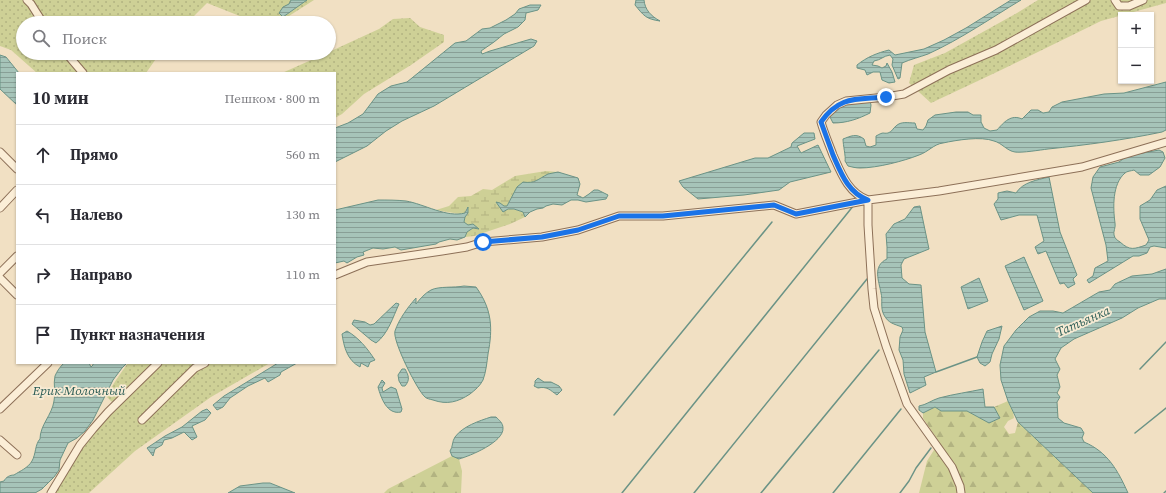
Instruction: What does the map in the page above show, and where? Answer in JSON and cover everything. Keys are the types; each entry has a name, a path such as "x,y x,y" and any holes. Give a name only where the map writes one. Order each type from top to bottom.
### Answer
{"street":[{"path":"27,0 39,16"},
{"path":"868,200 862,198 851,189 842,176 821,122 826,115 837,105 846,100 904,94 949,70 996,50 1086,0"},
{"path":"1116,0 1119,6 1129,6 1143,0"},
{"path":"72,60 82,72"},
{"path":"336,275 367,262 467,247 483,242 542,237 578,230 619,216 663,216 774,205 796,214 868,200 938,191 1082,167 1166,142"},
{"path":"0,152 16,168"},
{"path":"0,208 16,191"},
{"path":"868,200 868,225 874,308 886,346 907,404 952,467 962,493"},
{"path":"0,273 16,257"},
{"path":"0,278 16,294"},
{"path":"0,409 47,364"},
{"path":"51,493 80,445 93,428 157,364"},
{"path":"142,420 195,368 203,364"},
{"path":"0,440 18,455"}],"green space":[{"path":"0,0 314,0 289,16 240,16 207,3 194,16 16,16 16,54 11,50 0,46"},
{"path":"1038,0 1166,0 1166,3 1134,12 1118,12 1118,16 1101,21 931,103 909,83 914,65 945,53"},
{"path":"410,18 420,27 444,35 444,42 411,65 364,94 342,114 336,117 336,72 284,72 311,60 336,60 336,49 379,29 393,19"},
{"path":"22,60 155,60 147,72 36,72"},
{"path":"546,171 558,172 549,174 540,180 517,187 507,206 500,203 503,211 511,209 523,212 525,217 510,224 474,236 465,237 467,232 473,228 478,229 464,222 468,213 467,208 465,213 460,214 436,210 449,206 458,197 471,196 483,189 492,190 515,176"},
{"path":"127,364 268,364 211,397 135,451 89,493 52,493 70,462 115,405 106,396"},
{"path":"1008,401 1014,418 1008,421 1004,427 1009,434 1015,433 1018,422 1093,493 919,493 927,461 939,442 923,418 923,413 935,407 967,411 989,423 1000,418 994,407"},
{"path":"452,456 459,459 462,471 461,493 384,493 388,489"}],"water":[{"path":"291,0 307,0 284,16 282,16 279,13 283,7 289,4"},
{"path":"636,0 644,0 649,12 660,21 648,18 643,14 635,5"},
{"path":"1011,0 1021,0 952,42 928,54 902,63 900,78 898,79 892,65 893,59 890,55 874,61 872,65 882,68 886,66 887,63 895,82 889,83 882,80 880,72 873,72 867,75 865,70 857,68 857,65 865,60 885,51 889,50 895,55 924,49 966,28"},
{"path":"530,5 541,5 538,10 526,13 525,20 518,27 504,34 481,51 482,54 531,39 537,41 534,46 434,106 402,121 367,146 336,162 336,128 348,123 363,114 378,94 391,86 407,82 455,43 466,41 482,29 490,28 506,20 515,14 519,9"},
{"path":"0,55 6,57 18,72 16,72 16,104 0,89"},
{"path":"1166,82 1166,130 1162,132 1105,142 1022,152 1012,151 997,142 989,140 969,139 940,144 919,155 898,162 867,168 848,166 845,161 843,139 858,136 864,139 866,146 870,147 876,145 876,136 891,131 898,124 902,123 915,123 917,129 923,130 928,120 935,115 968,112 973,115 981,115 981,122 984,128 990,131 997,130 1002,124 1011,118 1014,117 1022,119 1031,110 1038,110 1043,113 1049,112 1052,107 1062,102 1104,94 1124,93"},
{"path":"870,101 870,113 857,119 833,123 829,115 845,102"},
{"path":"804,133 814,133 815,139 797,146 801,153 818,145 831,172 790,182 779,190 698,199 683,187 679,181 755,158 768,158 791,147 792,143"},
{"path":"1159,150 1163,152 1165,158 1160,167 1149,175 1140,175 1134,170 1127,172 1118,183 1114,196 1114,236 1123,245 1129,248 1146,245 1149,240 1140,219 1140,206 1150,200 1157,190 1166,186 1166,248 1154,246 1150,247 1147,253 1139,256 1133,256 1089,283 1087,280 1093,276 1095,268 1108,261 1106,245 1091,188 1093,177 1100,167 1119,162 1127,156"},
{"path":"558,172 578,178 580,184 577,195 583,198 594,190 598,190 608,195 606,199 586,202 571,200 562,205 553,204 530,212 525,217 523,212 514,209 508,209 503,212 496,202 507,206 517,187 523,182 534,182 548,174"},
{"path":"1049,177 1060,232 1077,275 1073,279 1075,284 1068,288 1064,283 1060,284 1046,251 1038,254 1035,247 1044,241 1037,215 1019,215 1001,220 994,204 998,199 998,193 1007,191 1016,193 1026,184 1035,180"},
{"path":"378,200 406,201 451,214 465,213 468,207 468,213 464,222 468,225 473,224 479,229 473,228 467,232 465,237 457,240 450,239 436,244 401,250 395,247 383,249 373,248 363,252 364,255 347,263 344,261 336,263 336,210"},
{"path":"920,206 929,249 904,259 901,265 902,278 909,284 921,285 925,332 936,372 924,377 926,385 910,393 904,374 903,360 899,350 900,337 903,330 902,327 889,322 884,315 882,310 882,296 878,279 878,270 882,262 887,259 886,234 894,224 905,219 914,207"},
{"path":"1024,257 1043,301 1024,310 1005,266"},
{"name":"Татьянка","path":"1166,269 1166,299 1159,299 1138,308 1122,318 1074,339 1061,348 1055,359 1060,369 1057,375 1060,387 1057,393 1060,397 1057,402 1058,418 1064,423 1081,428 1084,433 1082,438 1084,442 1100,451 1106,457 1116,470 1128,493 1093,493 1018,422 1008,401 1001,380 1000,365 1004,346 1016,330 1029,317 1040,311 1063,313 1099,292 1110,290 1115,284 1132,276 1152,274"},
{"path":"979,278 988,301 968,309 961,287"},
{"path":"464,286 476,287 485,303 490,319 490,345 485,374 479,386 466,397 452,402 438,402 426,398 421,393 401,354 397,344 395,331 404,313 416,298 416,304 431,290"},
{"path":"396,303 399,304 390,325 384,335 376,343 352,324 354,320 365,322 370,325 374,324"},
{"path":"1002,326 999,339 990,362 985,366 980,363 977,357 982,342 987,331"},
{"path":"347,331 369,351 375,360 370,362 368,367 361,363 360,367 349,357 345,348 342,334"},
{"name":"Ерик Молочный","path":"63,364 90,364 91,367 93,364 126,364 113,380 93,420 85,431 68,443 60,460 59,470 54,477 42,489 35,493 0,493 0,482 4,481 8,476 14,475 24,469 32,461 42,429 53,406 55,398 54,382 55,376"},
{"path":"276,364 295,364 268,382 265,378 248,386 230,398 223,407 217,410 213,405 224,396"},
{"path":"402,369 405,369 408,376 408,382 405,386 402,386 399,381 398,375"},
{"path":"538,378 544,382 551,382 559,386 562,390 557,395 546,388 538,388 534,386 535,381"},
{"path":"382,380 385,383 382,388 383,392 391,387 396,389 402,409 401,412 392,411 385,405 378,387"},
{"path":"983,389 985,407 994,407 1000,418 989,423 967,411 941,411 935,407 923,413 919,410 919,406 939,398"},
{"path":"207,409 211,413 205,420 192,426 197,437 192,440 184,432 164,440 162,445 155,449 153,456 147,448 182,427 202,411"},
{"path":"491,417 496,417 501,422 503,428 502,433 498,438 486,448 478,452 459,459 452,456 450,451 454,439 458,433 472,424"},
{"path":"270,483 295,493 228,493 240,486"}],"waterway":[{"path":"622,493 854,205"},
{"path":"614,415 772,222"},
{"path":"694,493 867,279"},
{"path":"1140,369 1166,342"},
{"path":"761,493 879,350"},
{"path":"936,372 977,357"},
{"path":"1135,433 1166,408"},
{"path":"833,493 901,409"},
{"path":"900,493 931,448"}],"route":[{"path":"483,242 542,237 578,230 619,216 663,216 774,205 796,214 868,200 862,198 851,189 842,176 821,122 837,105 846,100 886,97"}]}
